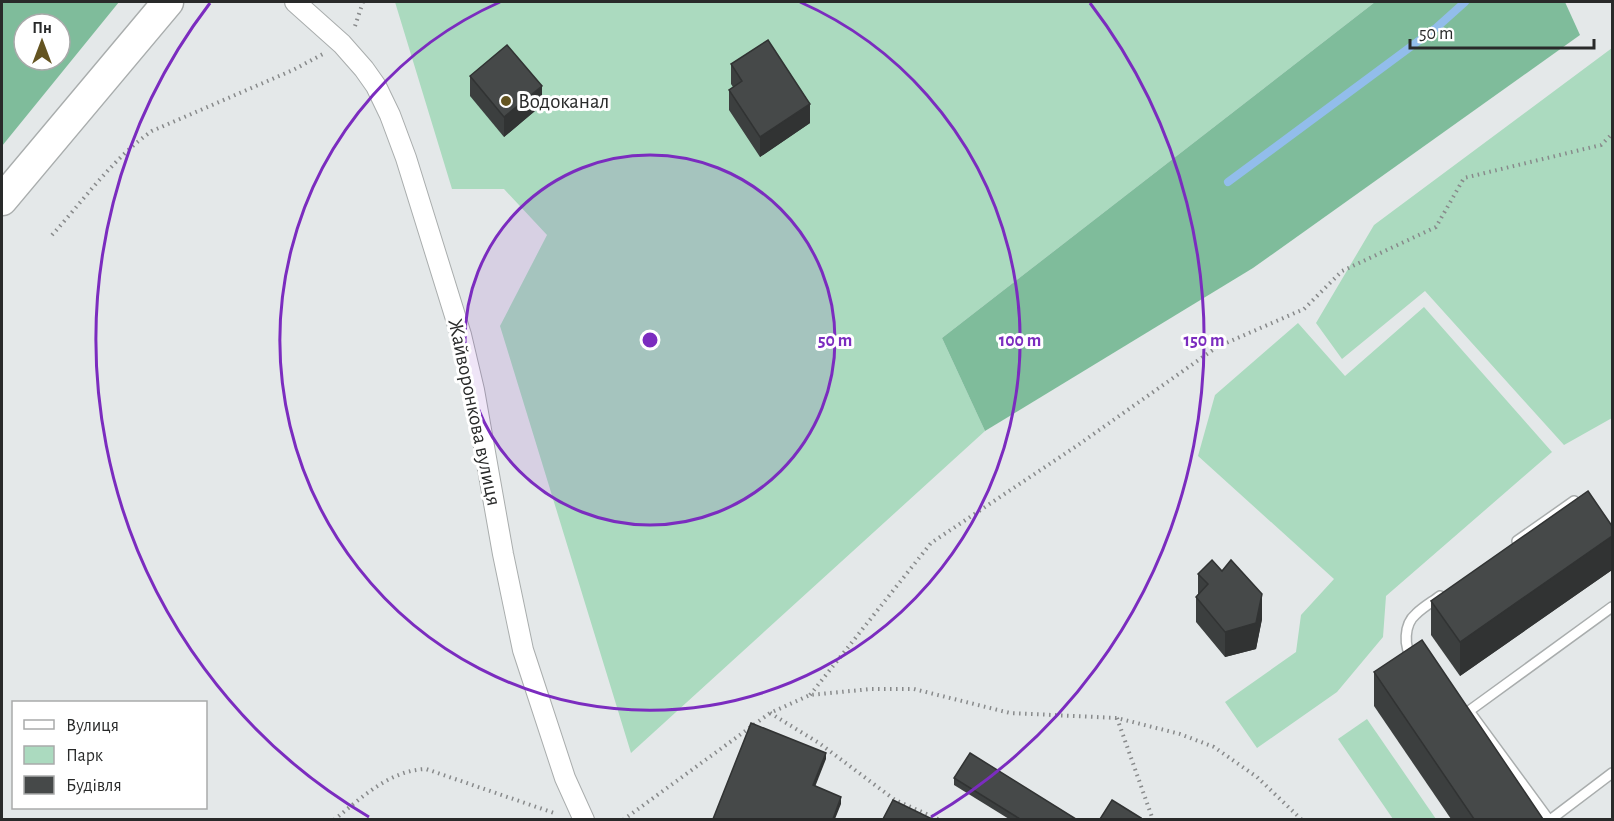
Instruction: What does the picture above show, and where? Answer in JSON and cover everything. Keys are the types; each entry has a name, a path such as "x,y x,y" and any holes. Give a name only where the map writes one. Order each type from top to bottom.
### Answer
{"main road":[{"path":"2,200 168,2"}],"street":[{"name":"Жайворонкова вулиця","path":"295,2 342,44 364,69 376,86 390,115 406,158 461,334 480,417 503,554 523,650 552,741 574,801 584,819"}],"lane":[{"path":"1508,548 1574,501"},
{"path":"1419,667 1409,653 1406,634 1409,624 1413,615 1451,588"},
{"path":"1469,711 1612,607"},
{"path":"1461,704 1469,711 1549,819 1612,774"}],"path":[{"path":"52,235 125,152 152,131 293,69 342,44 354,29 363,2"},
{"path":"810,694 930,543 1078,445 1216,347 1304,309 1342,271 1436,227 1464,178 1601,145 1612,134"},
{"path":"623,819 770,713 810,694 871,689 914,689 1010,713 1117,718 1180,734 1214,747 1257,777 1302,819"},
{"path":"770,713 819,743 895,800 940,819"},
{"path":"1117,718 1153,819"},
{"path":"334,819 385,780 409,770 426,769 563,815"}],"green space":[{"path":"2,2 119,2 72,60 72,12 12,12 12,72 62,72 2,146"},
{"path":"395,2 1375,2 942,338 985,431 631,753 500,326 547,235 504,189 452,189"},
{"path":"1375,2 1565,2 1580,35 1253,268 985,431 942,338"},
{"path":"1612,48 1612,418 1564,445 1425,291 1342,359 1316,323 1374,225"},
{"path":"1424,307 1552,452 1386,596 1383,637 1337,692 1257,748 1225,702 1296,652 1301,615 1334,579 1198,456 1215,395 1298,323 1345,376"},
{"path":"1367,719 1436,819 1393,819 1338,739"}],"building":[{"path":"768,40 810,104 760,137 729,90 742,81 731,64"},
{"path":"507,45 542,86 504,117 470,76"},
{"path":"1588,491 1612,526 1612,536 1460,642 1431,601"},
{"path":"1212,560 1222,571 1231,560 1262,594 1256,623 1225,632 1196,597 1208,584 1198,574"},
{"path":"1422,640 1543,819 1474,819 1374,672"},
{"path":"751,723 826,753 813,785 841,797 833,819 713,819"},
{"path":"970,753 1076,819 1020,819 954,778"},
{"path":"893,800 932,819 883,819"},
{"path":"1112,800 1141,818 1100,819"}],"waterway":[{"path":"1228,182 1436,28 1465,2"}],"place":[{"name":"Водоканал","path":"506,101"}]}
